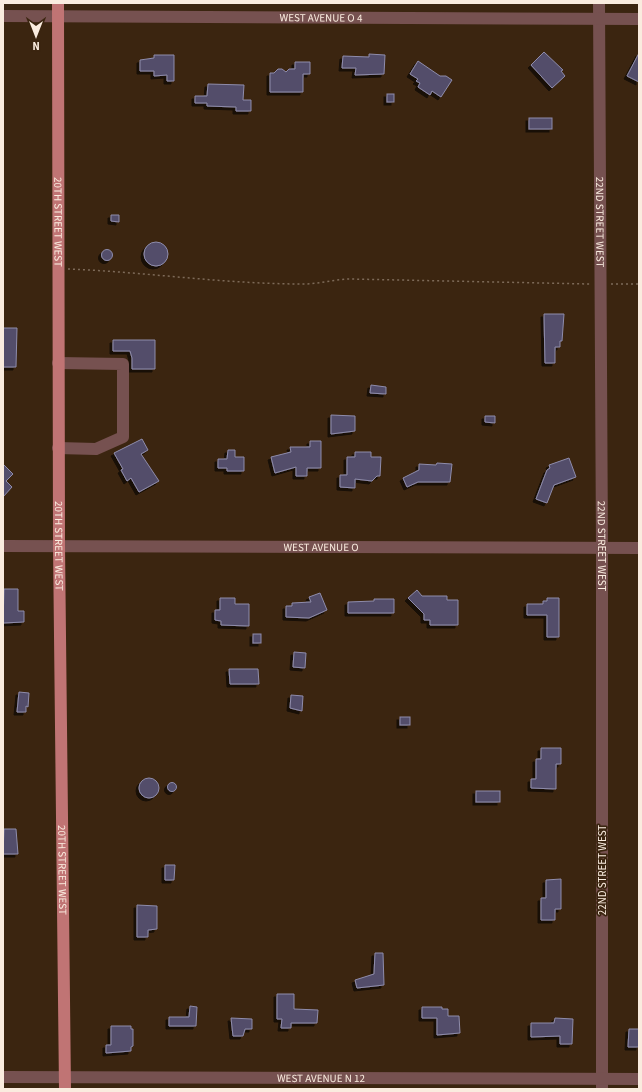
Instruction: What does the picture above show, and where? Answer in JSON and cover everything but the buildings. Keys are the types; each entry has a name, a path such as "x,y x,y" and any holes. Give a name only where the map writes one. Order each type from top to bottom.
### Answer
{"main road":[{"name":"20TH STREET WEST","path":"58,3 58,448 65,1083"}],"street":[{"name":"22ND STREET WEST","path":"599,3 602,548 602,1084"},
{"name":"WEST AVENUE O 4","path":"3,16 639,19"},
{"path":"58,362 123,364 124,395 123,437 96,449 58,448"},
{"name":"WEST AVENUE O","path":"3,546 639,548"},
{"name":"WEST AVENUE N 12","path":"3,1078 65,1083 602,1084 639,1079"}],"path":[{"path":"58,269 203,280 284,283 316,283 351,279 639,284"}]}
